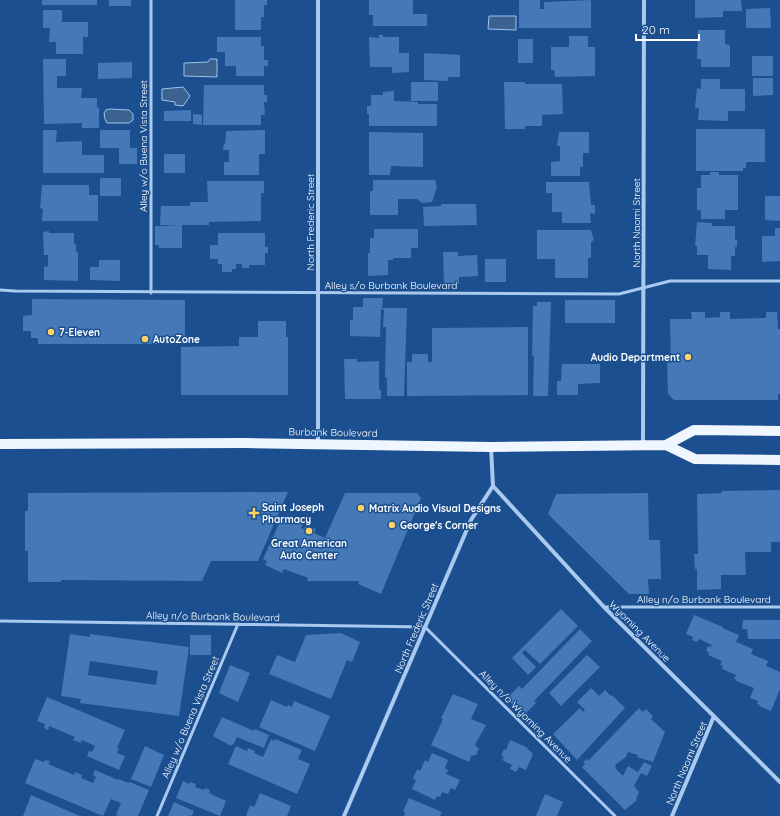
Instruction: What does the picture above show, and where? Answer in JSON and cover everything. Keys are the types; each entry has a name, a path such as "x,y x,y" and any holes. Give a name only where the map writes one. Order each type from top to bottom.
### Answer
{"main road":[{"name":"Burbank Boulevard","path":"666,445 694,430 780,431"},
{"name":"Burbank Boulevard","path":"0,444 246,443 491,447 666,445 695,459 780,460"}],"street":[{"name":"North Frederic Street","path":"318,0 318,444"},
{"name":"North Naomi Street","path":"643,445 644,0"},
{"path":"491,447 493,486"},
{"name":"North Frederic Street","path":"344,816 471,520 493,486"},
{"name":"Wyoming Avenue","path":"493,486 604,607 780,782"},
{"name":"North Naomi Street","path":"672,816 714,716"}],"lane":[{"name":"Alley w/o Buena Vista Street","path":"151,0 151,292"},
{"name":"Alley s/o Burbank Boulevard","path":"0,290 619,294 670,281 780,281"},
{"name":"Alley n/o Burbank Boulevard","path":"604,607 780,608"},
{"name":"Alley n/o Burbank Boulevard","path":"0,622 425,627"},
{"name":"Alley w/o Buena Vista Street","path":"157,816 238,624"},
{"name":"Alley n/o Wyoming Avenue","path":"425,627 615,816"}],"water":[{"path":"489,16 516,16 516,30 488,29"},
{"path":"210,59 217,59 217,77 184,76 184,63 208,62"},
{"path":"183,87 190,96 183,106 175,105 175,102 162,100 162,89"},
{"path":"106,110 129,110 133,114 133,120 129,123 107,123 104,113"}],"building":[{"path":"42,0 97,0 97,5 42,5"},
{"path":"109,0 131,0 131,6 109,6"},
{"path":"235,0 267,0 267,5 264,5 264,17 261,17 261,30 235,30"},
{"path":"369,0 413,0 413,14 427,14 427,26 373,26 373,15 369,15"},
{"path":"519,0 540,0 540,9 544,9 544,2 591,0 591,28 519,28"},
{"path":"695,0 741,0 742,11 723,11 723,17 695,18"},
{"path":"770,8 771,28 746,28 746,9"},
{"path":"43,10 62,10 62,22 88,22 88,37 83,37 83,54 56,54 56,42 49,42 50,28 43,28"},
{"path":"698,30 725,30 725,44 730,45 730,67 701,67 701,59 697,59"},
{"path":"379,35 383,35 383,37 399,37 399,53 409,53 409,72 392,73 392,67 370,67 369,37 379,38"},
{"path":"569,36 588,36 588,47 595,47 595,76 555,77 554,70 551,70 551,47 569,47"},
{"path":"217,37 261,37 261,46 264,46 264,60 268,60 268,66 264,66 264,76 236,76 236,66 225,66 225,52 217,52"},
{"path":"518,39 533,39 533,63 518,63"},
{"path":"424,53 460,55 460,77 448,77 448,81 424,80"},
{"path":"752,56 773,56 773,76 752,76"},
{"path":"43,59 66,59 66,76 57,76 57,88 82,88 81,98 97,98 97,108 99,107 99,128 82,128 82,123 44,124"},
{"path":"132,62 132,78 98,79 98,63"},
{"path":"753,78 773,78 773,95 753,96"},
{"path":"701,79 720,79 720,89 745,89 745,111 728,111 728,121 698,120 699,108 695,108 697,88 701,89"},
{"path":"411,82 438,82 438,101 411,101"},
{"path":"504,82 525,82 525,84 562,84 563,114 542,115 542,126 525,126 525,129 505,129"},
{"path":"204,85 264,85 264,95 267,95 267,102 264,102 265,115 261,115 261,125 203,125"},
{"path":"394,91 394,101 418,102 418,104 437,104 437,126 369,126 367,106 371,106 371,95 383,95 383,92"},
{"path":"191,110 191,121 164,121 164,111"},
{"path":"193,114 202,115 202,125 193,124"},
{"path":"696,129 765,129 765,162 746,162 746,168 743,168 743,171 696,171"},
{"path":"43,130 57,130 56,142 82,141 82,155 104,155 104,173 43,173"},
{"path":"100,130 130,130 130,148 137,148 137,164 119,164 119,148 100,148"},
{"path":"265,130 265,154 259,154 259,175 224,175 224,162 229,162 229,150 223,150 226,131"},
{"path":"369,132 423,133 423,167 391,166 390,175 369,175"},
{"path":"559,132 589,132 589,153 583,153 583,167 580,167 580,176 551,176 551,162 560,161 560,146 557,146"},
{"path":"164,154 185,154 185,173 164,173"},
{"path":"710,172 719,172 719,175 738,175 738,210 725,210 725,219 701,219 701,210 697,210 697,188 701,188 701,175 710,175"},
{"path":"100,178 121,178 121,196 100,196"},
{"path":"373,180 435,180 437,187 432,202 422,203 417,199 398,199 398,215 370,215 370,191 373,191"},
{"path":"207,181 264,181 264,193 261,193 261,221 209,222 209,225 182,225 182,248 159,248 159,245 155,245 155,226 179,226 160,225 161,206 190,206 190,202 208,202"},
{"path":"546,182 589,182 591,205 595,205 595,214 590,213 591,223 562,223 562,212 552,212 552,193 546,193"},
{"path":"42,185 89,185 89,195 98,195 98,221 42,221 43,209 40,208"},
{"path":"765,196 780,196 780,221 765,220"},
{"path":"441,204 476,204 477,225 424,226 423,207 441,206"},
{"path":"697,222 712,223 712,226 735,226 735,240 737,240 737,247 735,247 735,256 731,256 731,270 708,269 708,255 697,255 697,246 695,246"},
{"path":"775,228 780,228 780,261 762,262 762,236 775,236"},
{"path":"374,229 418,229 418,248 411,248 411,258 393,258 393,260 388,260 388,275 368,276 368,253 370,253 370,238 374,238"},
{"path":"537,230 591,230 594,240 591,242 591,258 588,258 588,278 555,278 555,259 537,259"},
{"path":"49,231 49,233 74,233 74,244 76,244 76,252 78,252 78,281 44,280 44,266 48,267 48,255 44,255 43,232"},
{"path":"218,233 265,233 265,247 268,247 268,253 265,253 265,265 249,265 249,268 242,268 242,264 236,264 236,269 232,269 232,272 222,272 222,264 218,264 218,259 210,259 210,245 218,245"},
{"path":"443,252 458,252 458,256 477,255 478,276 459,277 459,284 444,285"},
{"path":"485,259 506,259 506,282 485,282"},
{"path":"99,260 120,260 120,281 90,280 90,267 99,267"},
{"path":"363,298 383,298 382,308 407,308 404,396 387,396 387,377 385,378 386,327 383,327 384,310 381,309 380,337 350,336 350,320 353,320 353,307 363,307"},
{"path":"32,299 185,300 185,344 38,344 38,338 31,338 31,331 23,331 23,316 32,315"},
{"path":"565,300 615,300 615,323 565,323"},
{"path":"537,302 551,302 548,396 533,396 533,306 537,306"},
{"path":"691,312 705,312 705,318 720,317 720,312 730,312 730,319 766,318 766,312 777,312 778,329 780,329 780,394 778,394 778,400 674,400 668,394 667,363 671,362 670,319 692,319"},
{"path":"258,321 286,321 286,337 288,337 288,395 181,395 181,347 239,346 239,337 258,337"},
{"path":"528,327 528,395 407,396 407,362 412,362 412,354 428,354 428,362 432,362 432,328"},
{"path":"344,359 357,359 357,362 379,361 379,390 381,390 381,399 345,399"},
{"path":"562,364 600,364 600,383 578,384 578,395 557,395 557,381 561,381"},
{"path":"780,490 780,542 771,542 771,552 745,552 746,575 721,575 721,589 697,590 697,569 695,569 694,554 698,554 697,494 722,493 722,491"},
{"path":"288,492 258,561 211,561 202,581 61,580 61,582 28,582 28,551 25,551 25,511 28,511 28,493"},
{"path":"345,493 417,493 421,498 381,594 358,584 359,581 307,581 308,578 284,569 282,573 265,565 267,561 263,559 281,519 284,520 286,517 303,524 301,528 304,529 306,525 316,529 314,533 325,538"},
{"path":"648,493 649,540 660,540 661,579 648,579 649,594 629,594 548,514 556,494"},
{"path":"561,609 578,626 540,664 525,650 522,653 536,667 528,675 512,658"},
{"path":"694,615 739,635 736,642 753,649 751,654 768,661 766,666 780,672 780,689 771,711 759,706 760,705 757,704 758,701 750,698 754,688 736,681 737,680 734,679 736,675 722,669 723,666 720,665 722,661 708,655 709,652 706,651 708,646 711,647 712,645 699,639 697,642 692,640 693,637 686,634"},
{"path":"743,620 780,620 780,639 748,639 747,629 742,629"},
{"path":"580,629 592,641 534,701 536,703 524,715 506,699 519,686 522,689"},
{"path":"341,633 360,642 352,662 347,660 331,699 269,674 277,655 295,662 306,635"},
{"path":"70,634 90,637 90,634 189,647 179,716 80,703 81,699 61,696","holes":["90,661 158,671 156,685 88,675"]},
{"path":"190,635 211,635 211,655 190,655"},
{"path":"587,655 600,667 561,706 549,693"},
{"path":"230,665 250,673 238,702 219,693"},
{"path":"591,688 599,696 605,690 625,708 577,760 553,734 580,708 583,712 585,710 577,702"},
{"path":"453,694 478,704 471,719 486,725 475,745 479,749 476,755 471,756 469,762 431,745 443,719 441,718"},
{"path":"47,697 125,730 117,748 119,749 117,753 125,756 119,770 87,756 89,751 92,752 95,746 82,740 81,743 73,740 75,737 49,726 48,730 44,728 45,724 37,721"},
{"path":"271,700 287,707 288,705 292,707 294,701 330,716 315,751 259,727"},
{"path":"639,708 643,712 646,709 653,716 651,719 665,732 653,762 637,757 638,755 628,752 626,755 627,756 615,765 615,768 623,776 628,766 638,772 644,762 652,766 647,776 641,773 634,786 639,792 636,799 637,800 625,810 582,767 585,764 583,762 587,759 588,761"},
{"path":"222,717 254,731 255,729 269,735 264,748 237,737 231,746 213,736"},
{"path":"271,739 274,741 275,739 302,750 298,759 310,764 297,794 228,764 236,746 247,751 248,748 255,751 254,753 263,757"},
{"path":"510,740 526,747 533,754 526,770 519,767 516,772 510,769 512,765 502,760 504,757 501,756 504,749 506,750"},
{"path":"145,746 164,755 151,787 131,779"},
{"path":"432,753 448,760 445,768 448,770 446,774 460,780 455,790 451,788 448,794 442,792 440,797 437,796 435,800 412,789 416,780 413,779 417,769 420,771 425,760 428,762"},
{"path":"35,759 44,762 45,760 50,761 48,764 74,775 75,772 82,775 81,778 93,783 96,777 93,775 95,770 118,780 130,782 149,790 138,816 116,815 121,803 111,799 103,816 25,783"},
{"path":"183,781 189,784 190,782 196,784 195,787 204,790 205,788 210,790 209,793 226,801 220,816 176,798"},
{"path":"260,793 291,806 287,816 246,816 250,805 254,807"},
{"path":"545,794 563,802 557,816 536,816"},
{"path":"31,795 80,816 23,816"},
{"path":"409,798 442,812 440,816 404,816 405,812 403,811"},
{"path":"174,802 194,811 192,816 168,816"}],"place":[{"name":"7-Eleven","path":"51,332"},
{"name":"AutoZone","path":"145,339"},
{"name":"Audio Department","path":"688,357"},
{"name":"Matrix Audio Visual Designs","path":"361,508"},
{"name":"Saint Joseph Pharmacy","path":"254,513"},
{"name":"George's Corner","path":"392,525"},
{"name":"Great American Auto Center","path":"309,531"}]}
